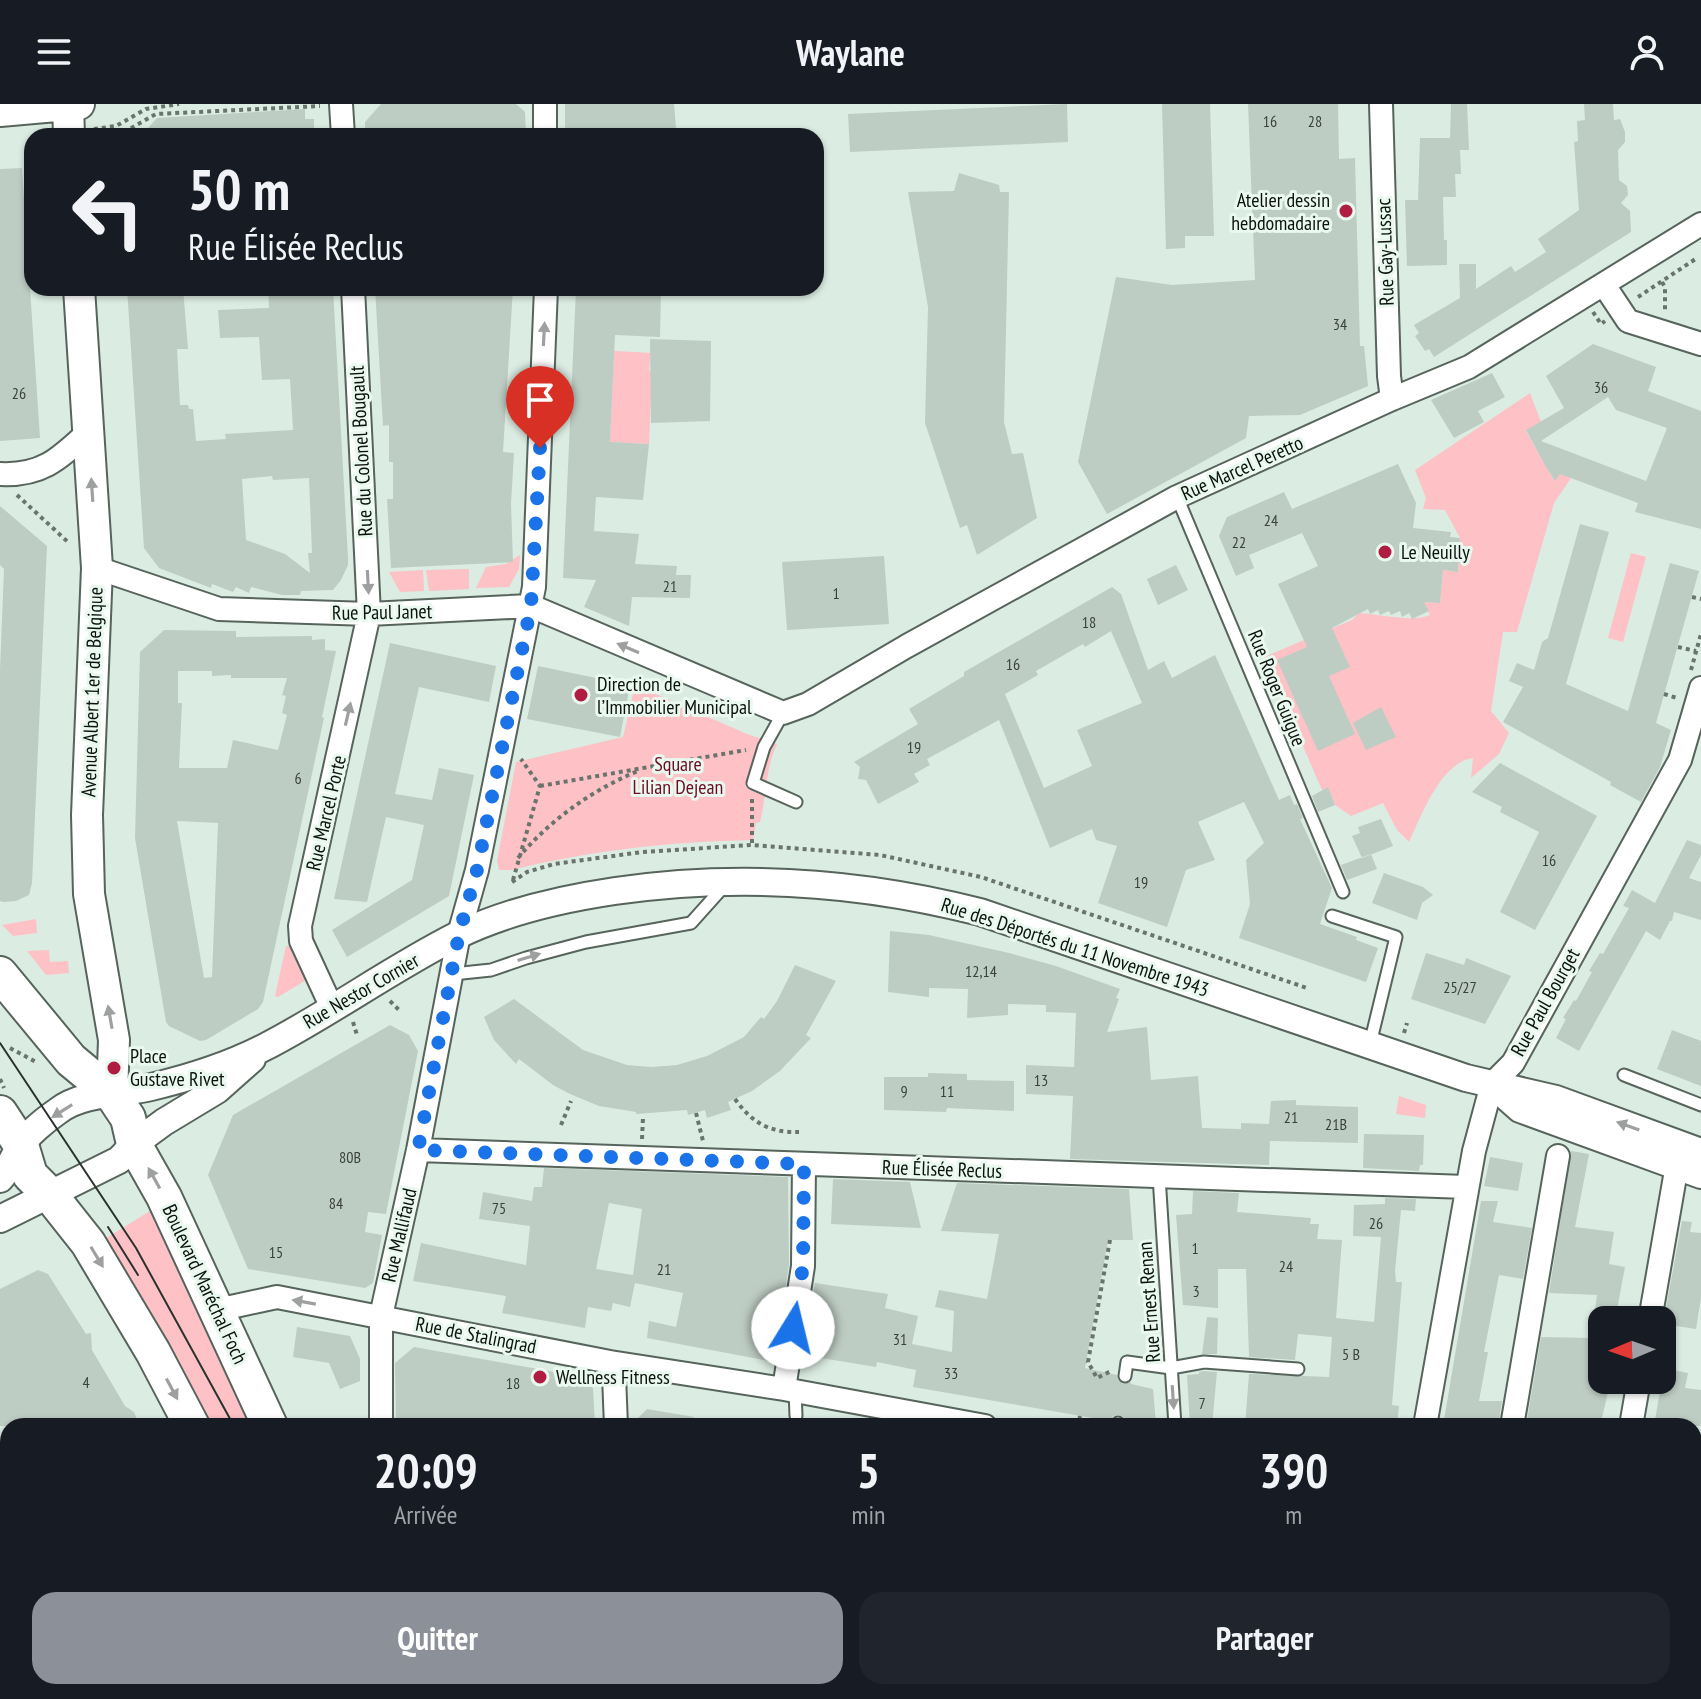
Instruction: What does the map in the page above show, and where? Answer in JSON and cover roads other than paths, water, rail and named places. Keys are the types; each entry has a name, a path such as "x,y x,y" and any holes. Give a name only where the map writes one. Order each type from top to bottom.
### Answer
{"main road":[{"path":"68,104 69,128"},
{"path":"0,111 79,104"},
{"name":"Avenue Albert 1er de Belgique","path":"80,296 97,568 89,894 114,1040 112,1094"},
{"path":"0,974 71,1060 112,1094 128,1118 134,1144"},
{"path":"0,1113 21,1145 30,1175 88,1243 153,1352 188,1418"},
{"name":"Boulevard Maréchal Foch","path":"134,1144 164,1197 266,1418"}],"street":[{"path":"341,104 342,128"},
{"path":"545,104 545,128"},
{"name":"Rue Gay-Lussac","path":"1381,104 1392,399"},
{"name":"Rue Marcel Peretto","path":"783,713 808,704 1177,497 1469,367 1701,224"},
{"path":"1604,285 1628,321 1701,344"},
{"name":"Rue du Colonel Bougault","path":"353,296 369,614"},
{"name":"Rue Mallifaud","path":"381,1418 381,1316 418,1150 459,934 478,862 531,606 546,296"},
{"path":"5,482 51,465 88,432"},
{"name":"Rue Paul Janet","path":"97,568 219,609 369,614 531,606 783,713"},
{"name":"Rue Marcel Porte","path":"343,1014 301,941 300,926 369,614"},
{"name":"Rue Paul Bourget","path":"1426,1418 1466,1187 1492,1084 1513,1063 1680,760 1692,694"},
{"name":"Rue des Déportés du 11 Novembre 1943","path":"459,934 565,899 685,882 786,881 840,886 946,903 1466,1078 1556,1099 1701,1152"},
{"name":"Rue Nestor Cornier","path":"112,1094 189,1077 343,1014 459,934"},
{"name":"Rue Nestor Cornier","path":"134,1144 217,1090 263,1048"},
{"name":"Rue des Déportés du 11 Novembre 1943","path":"1492,1084 1520,1109 1689,1170"},
{"path":"0,1179 21,1145 60,1108 84,1099 112,1094"},
{"path":"0,1219 119,1160 134,1144"},
{"name":"Rue Élisée Reclus","path":"418,1150 1466,1187"},
{"path":"1513,1418 1558,1156"},
{"path":"790,1390 803,1266 804,1164"},
{"path":"1654,1306 1689,1170"},
{"name":"Rue de Stalingrad","path":"217,1310 277,1297 610,1362 942,1418"},
{"path":"610,1362 614,1376 616,1418"},
{"path":"1632,1418 1637,1394"}],"lane":[{"name":"Rue Roger Guigue","path":"1177,497 1343,892"},
{"path":"783,713 764,747 753,783 796,802"},
{"path":"453,974 491,970 586,942 691,923 729,880"},
{"path":"1332,916 1396,937 1370,1044"},
{"path":"1624,1075 1701,1105"},
{"name":"Rue Ernest Renan","path":"1159,1176 1174,1418"},
{"path":"1125,1376 1127,1362 1171,1368 1204,1362 1298,1369"},
{"path":"790,1390 796,1416"}],"tram line":[{"path":"0,1043 136,1248 230,1418"},
{"path":"108,1227 138,1275"}],"place":[{"name":"Atelier dessin hebdomadaire","path":"1346,211"},
{"name":"Le Neuilly","path":"1385,552"},
{"name":"Direction de l’Immobilier Municipal","path":"581,695"},
{"name":"Place Gustave Rivet","path":"114,1068"},
{"name":"Wellness Fitness","path":"540,1377"}],"park label":[{"name":"Square Lilian Dejean","path":"678,776"}]}
